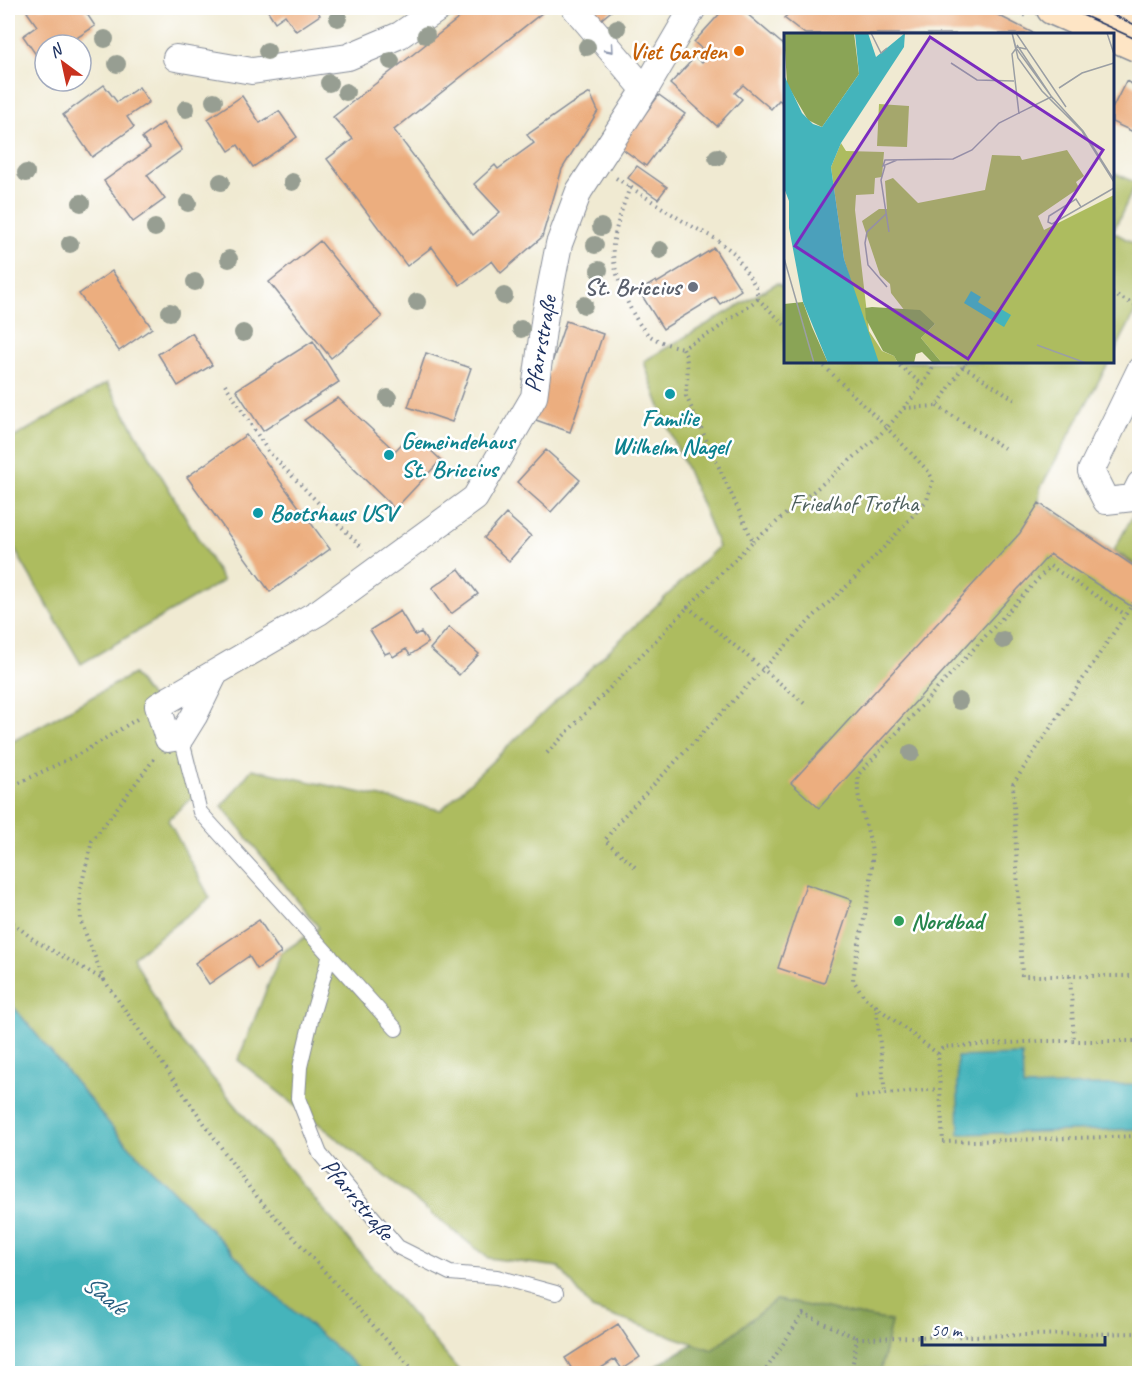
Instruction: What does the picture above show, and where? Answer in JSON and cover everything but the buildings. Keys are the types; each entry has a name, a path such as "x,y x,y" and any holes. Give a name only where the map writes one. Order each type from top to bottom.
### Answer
{"main road":[{"path":"1053,8 1110,33"},
{"path":"1112,8 1140,20"},
{"path":"1114,35 1140,46"}],"street":[{"path":"176,58 252,71 348,57 400,34 439,8"},
{"path":"575,8 645,90"},
{"name":"Pfarrstraße","path":"158,706 319,612 475,498 534,397 545,315 559,244 579,191 645,90 693,8"},
{"path":"1140,370 1091,471 1106,501 1132,498 1140,484"},
{"path":"158,706 175,738 194,716 215,673"}],"lane":[{"path":"175,738 200,812 396,1029"},
{"name":"Pfarrstraße","path":"330,955 300,1067 298,1098 320,1154 398,1247 450,1273 497,1277 556,1293"}],"path":[{"path":"595,164 686,223 716,239 734,253 756,287 758,299 784,324"},
{"path":"630,187 612,248 617,276 630,309 648,334 671,346 683,348 714,331 758,299"},
{"path":"1114,294 1140,307"},
{"path":"683,348 688,360 689,372 686,396 753,541"},
{"path":"635,867 604,840 620,820 813,617 848,585 927,500 933,480 928,471 821,363"},
{"path":"896,363 923,385"},
{"path":"547,753 753,541 770,530 887,428 923,385 935,363"},
{"path":"937,406 964,364 1017,401"},
{"path":"225,384 268,451 381,567"},
{"path":"903,408 937,406 1004,448"},
{"path":"938,1054 865,998 853,980 860,933 869,896 872,858 868,829 858,797 858,775 1050,566 1126,615"},
{"path":"1140,593 1013,784 1022,976 1140,976"},
{"path":"688,607 804,704"},
{"path":"8,785 17,784 84,752 158,706"},
{"path":"175,738 92,841 80,891 81,922 104,980 251,1190 417,1374"},
{"path":"8,919 34,940 104,980"},
{"path":"1070,976 1074,1041"},
{"path":"876,1005 885,1094"},
{"path":"1140,1041 1074,1041 943,1047 938,1054 943,1142 1140,1136"},
{"path":"855,1097 939,1089"},
{"path":"763,1374 803,1314 856,1338 1140,1333"},
{"path":"851,1374 856,1338"}],"green space":[{"path":"1114,172 1136,183 1114,230"},
{"path":"1114,233 1139,246 1139,265 1134,276 1139,290 1139,305 1114,353"},
{"name":"Friedhof Trotha","path":"777,283 784,287 784,363 1108,363 1040,489 1039,503 1139,569 1139,1373 880,1373 891,1321 776,1300 712,1350 592,1309 559,1267 488,1258 238,1060 281,953 319,928 222,806 252,769 441,810 718,547 660,408 644,361"},
{"path":"107,383 223,581 81,664 8,538 8,441"},
{"path":"1139,504 1139,567 1114,550"},
{"path":"133,674 181,737 196,794 168,820 210,898 133,957 173,1031 461,1373 365,1373 270,1291 122,1139 8,1000 8,744"},
{"path":"776,1300 891,1321 880,1373 644,1373 693,1344 712,1350"}],"water":[{"name":"Saale","path":"8,1000 122,1139 270,1291 365,1373 8,1373"},
{"path":"1022,1055 1023,1087 1139,1084 1139,1129 959,1134 957,1057"}],"tram line":[{"path":"1067,8 1140,41"},
{"path":"1097,8 1140,27"}],"place":[{"name":"Viet Garden","path":"739,51"},
{"name":"St. Briccius","path":"693,287"},
{"name":"Familie Wilhelm Nagel","path":"670,394"},
{"name":"Gemeindehaus St. Briccius","path":"389,455"},
{"name":"Bootshaus USV","path":"258,513"},
{"name":"Nordbad","path":"899,921"}]}
